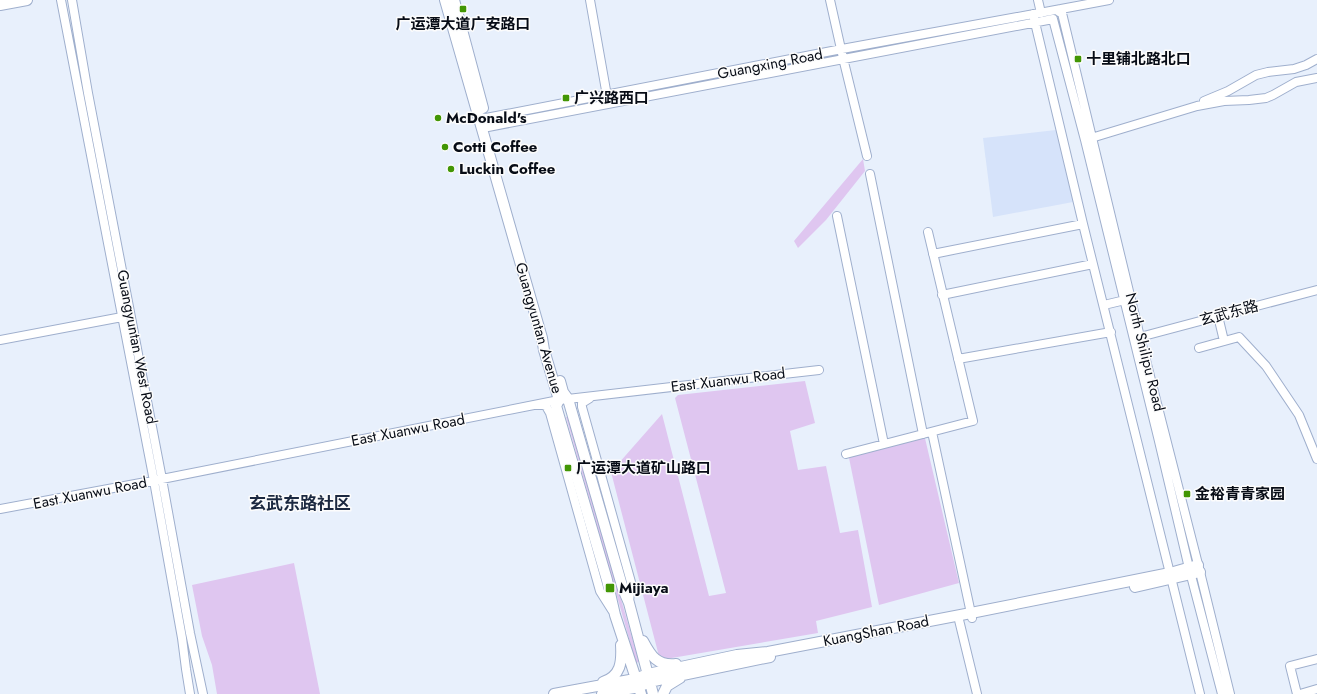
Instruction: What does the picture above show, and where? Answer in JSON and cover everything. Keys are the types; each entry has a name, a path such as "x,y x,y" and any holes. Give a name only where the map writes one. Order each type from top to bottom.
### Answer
{"highway":[{"path":"0,1 7,0"}],"main road":[{"path":"0,5 27,0"},
{"name":"Guangyuntan Avenue","path":"445,0 483,122 563,392 564,400 594,486 623,589 629,603 652,694"},
{"name":"Guangyuntan Avenue","path":"454,0 483,122"},
{"name":"Guangyuntan Avenue","path":"564,400 556,406 607,580 615,615 638,687"},
{"name":"KuangShan Road","path":"602,694 638,687 649,678 696,663 737,655 768,652 972,615 1195,570"},
{"name":"KuangShan Road","path":"649,678 690,674 959,620 972,615"},
{"path":"635,627 648,651 659,662 669,665 696,663"},
{"path":"588,687 609,680 619,670 622,660 621,633"},
{"path":"663,694 667,686 671,683 690,674"},
{"name":"KuangShan Road","path":"554,694 588,687 638,687"}],"street":[{"name":"Guangyuntan West Road","path":"61,0 122,317 203,694"},
{"name":"Guangyuntan West Road","path":"72,0 158,480 190,694"},
{"path":"590,0 607,96"},
{"path":"830,0 867,156"},
{"path":"1038,0 1036,16 1083,224 1200,694"},
{"name":"Guangxing Road","path":"483,122 843,58 1036,16 1061,9 1109,0"},
{"path":"1053,19 1061,9"},
{"name":"North Shilipu Road","path":"1061,9 1125,300 1195,570 1230,694"},
{"name":"Guangxing Road","path":"483,122 842,49 1036,16 1053,19"},
{"name":"North Shilipu Road","path":"1053,19 1089,139 1140,337 1195,570 1222,694"},
{"path":"1197,106 1256,75 1294,69 1317,59"},
{"path":"1089,139 1197,106 1224,101 1266,98 1296,82 1317,78"},
{"path":"870,174 928,433 972,615"},
{"path":"837,216 884,444"},
{"path":"933,254 1083,224"},
{"path":"846,454 973,421 928,232"},
{"path":"942,295 1093,264"},
{"name":"玄武东路","path":"1140,337 1317,290"},
{"path":"1104,304 1125,300"},
{"path":"1218,316 1224,341"},
{"path":"0,340 122,317"},
{"path":"958,359 1111,332"},
{"path":"1199,348 1239,337 1266,366 1299,415 1317,458"},
{"name":"East Xuanwu Road","path":"0,509 158,480 564,400 819,370"},
{"path":"597,396 586,400 581,405 631,582 629,603"},
{"path":"536,405 546,406 550,413 600,591 615,615"},
{"path":"594,486 596,460"},
{"path":"959,620 977,694"},
{"path":"1317,659 1290,666 1298,694 1317,689"}],"shaded area":[{"path":"1056,130 1073,202 993,217 983,138"},
{"path":"863,159 865,171 826,220 798,248 794,241"},
{"path":"805,381 815,423 790,431 798,470 826,466 840,533 858,530 872,607 816,621 818,633 660,660 611,472 662,414 709,596 726,593 675,398 678,395"},
{"path":"566,417 569,417 639,662 636,663"},
{"path":"924,434 959,583 879,605 848,453"},
{"path":"294,563 320,694 217,694 212,665 202,636 192,585"}],"place":[{"name":"广运潭大道广安路口","path":"463,9"},
{"name":"十里铺北路北口","path":"1078,59"},
{"name":"广兴路西口","path":"566,98"},
{"name":"McDonald's","path":"438,118"},
{"name":"Cotti Coffee","path":"445,147"},
{"name":"Luckin Coffee","path":"451,169"},
{"name":"广运潭大道矿山路口","path":"568,468"},
{"name":"金裕青青家园","path":"1187,494"},
{"name":"Mijiaya","path":"610,588"}],"district":[{"name":"玄武东路社区","path":"300,503"}]}
